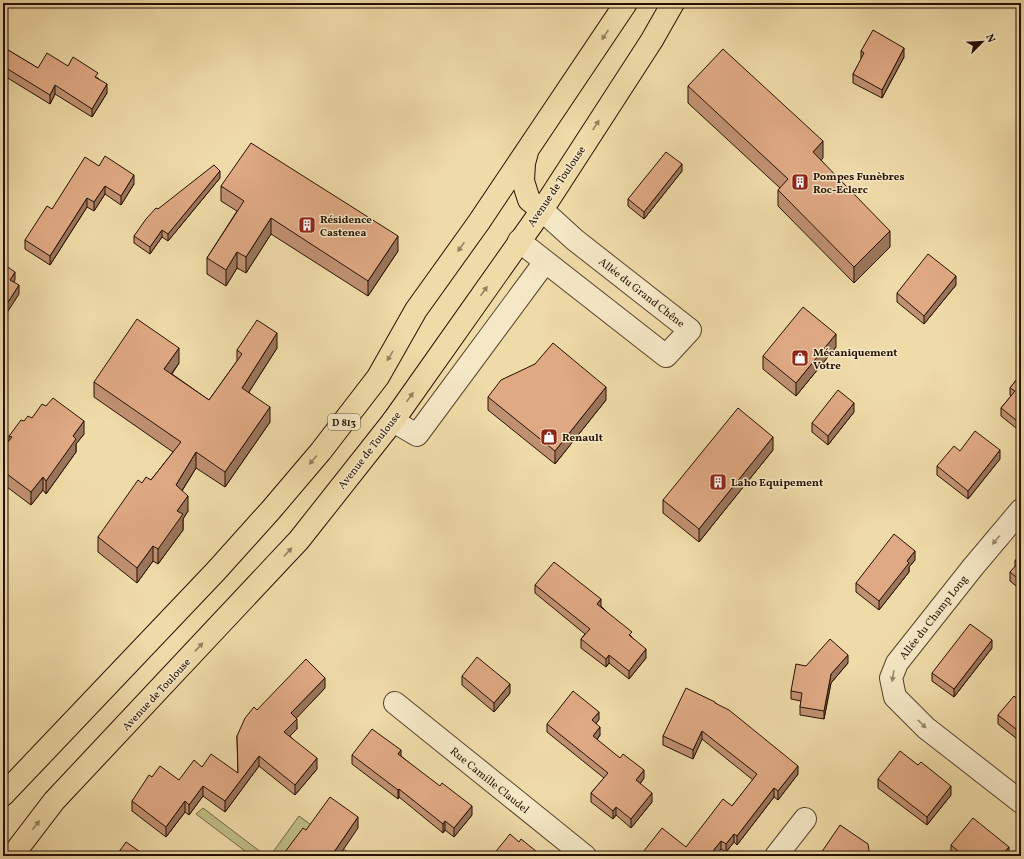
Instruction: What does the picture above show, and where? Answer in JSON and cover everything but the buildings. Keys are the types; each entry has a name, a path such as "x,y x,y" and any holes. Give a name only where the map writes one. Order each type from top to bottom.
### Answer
{"main road":[{"name":"D 813","path":"3,795 216,571 321,451 378,377 416,310 479,222 626,3"},
{"name":"Avenue de Toulouse","path":"12,856 54,801 299,540 393,421 519,241 535,205 652,40 673,3"},
{"path":"528,148 524,163 523,181 535,205"},
{"path":"479,222 499,206 513,201 535,205"}],"street":[{"name":"Allée du Grand Chêne","path":"519,241 666,356 690,330 575,240 535,205"},
{"path":"393,421 417,435 545,262"},
{"name":"Allée du Champ Long","path":"1021,510 972,567 896,662 891,678 895,697 926,728 1021,802"},
{"name":"Rue Camille Claudel","path":"395,703 585,856"},
{"path":"776,856 805,819"}],"shaded area":[{"path":"203,808 266,856 242,856 245,851 196,814"},
{"path":"299,816 353,856 270,856"}],"place":[{"name":"Pompes Funèbres Roc-Eclerc","path":"800,182"},
{"name":"Résidence Castenea","path":"307,225"},
{"name":"Mécaniquement Votre","path":"800,358"},
{"name":"Renault","path":"549,437"},
{"name":"Laho Equipement","path":"718,482"}]}
